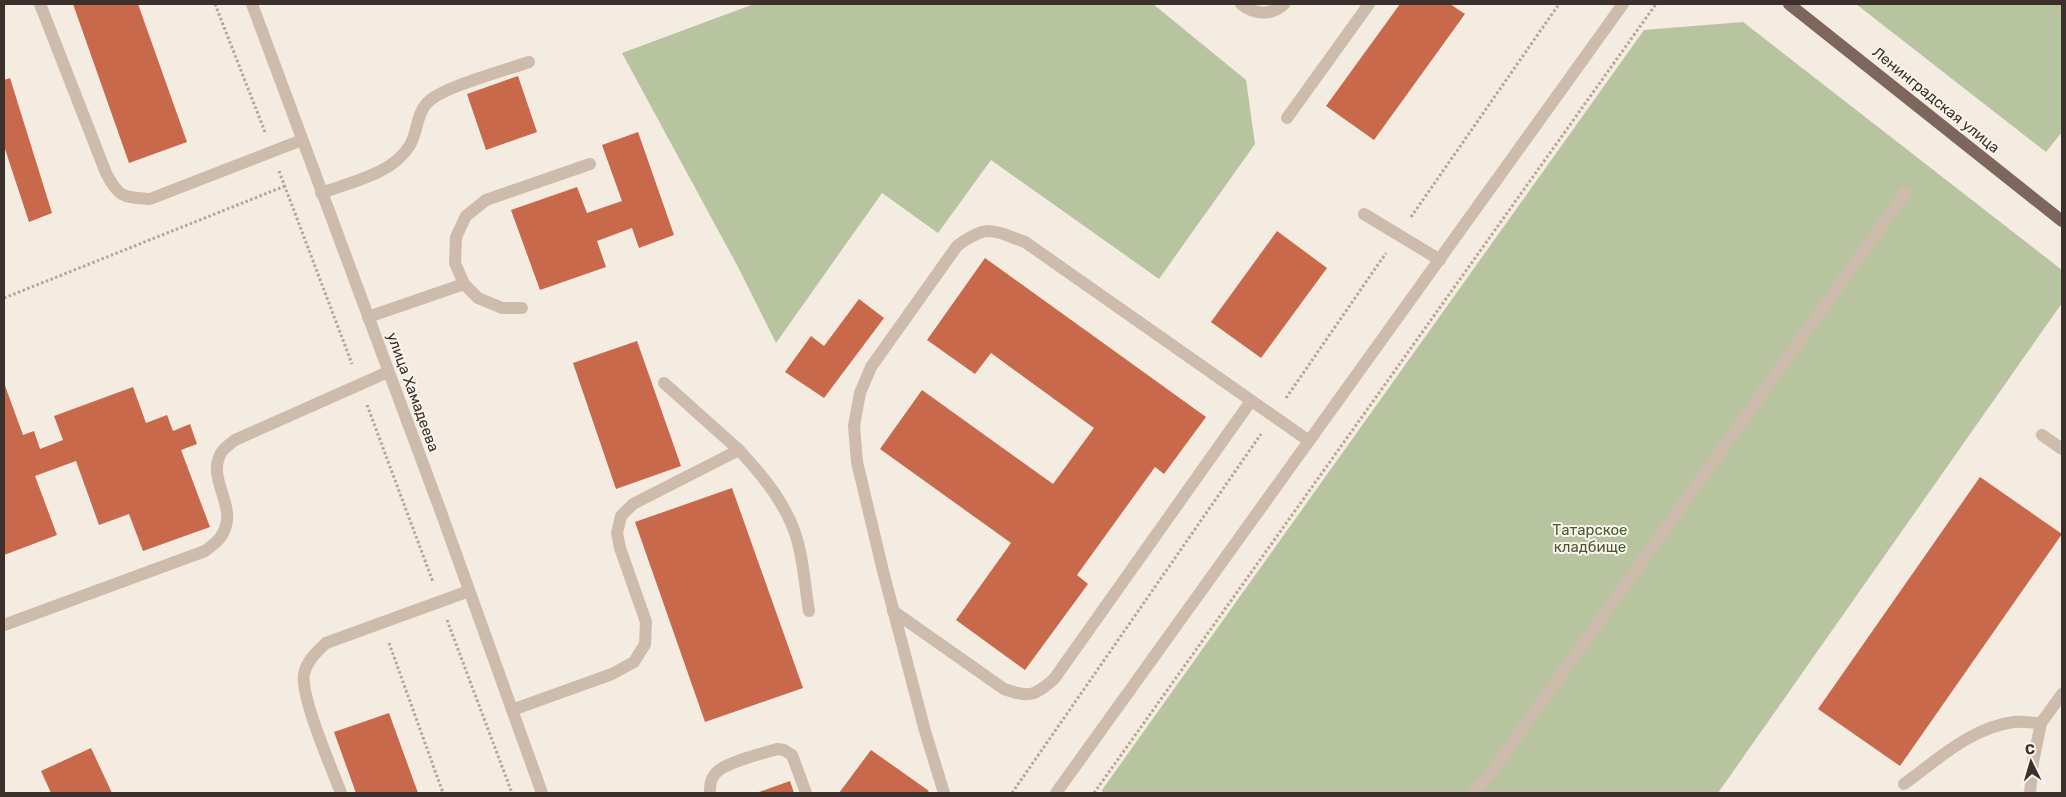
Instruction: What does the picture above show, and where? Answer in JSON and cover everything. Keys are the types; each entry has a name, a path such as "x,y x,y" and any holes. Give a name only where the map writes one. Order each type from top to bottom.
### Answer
{"main road":[{"name":"Ленинградская улица","path":"1790,4 2062,221"}],"street":[{"path":"40,4 106,173 114,189 126,197 150,199 302,140"},
{"name":"улица Хамадеева","path":"252,4 542,793"},
{"path":"1241,4 1258,13 1270,12 1284,4"},
{"path":"1287,118 1369,4"},
{"path":"1056,793 1623,4"},
{"path":"321,192 379,172 398,160 410,145 418,116 427,103 440,93 529,62"},
{"path":"522,308 502,308 478,298 464,284 455,262 456,237 466,216 486,200 590,164"},
{"path":"1473,793 1488,777 1905,193"},
{"path":"1364,214 1440,260"},
{"path":"944,793 893,611 858,462 854,426 860,393 871,367 957,246 974,234 993,230 1025,242 1309,441"},
{"path":"368,317 464,284"},
{"path":"4,625 205,551 219,539 226,526 227,505 217,477 217,462 222,451 235,440 388,372"},
{"path":"664,383 738,450 760,473 781,504 798,541 809,611"},
{"path":"893,611 1004,689 1022,695 1038,692 1054,679 1250,401"},
{"path":"2042,434 2062,449"},
{"path":"512,710 612,674 634,662 645,644 646,622 620,548 617,533 622,516 633,504 738,450"},
{"path":"341,793 305,696 304,675 310,659 326,642 469,591"},
{"path":"2030,793 2033,762 2041,723 2062,694"},
{"path":"1904,784 1965,740 1988,729 2014,722 2041,723"},
{"path":"710,793 710,784 715,774 724,767 777,749 784,750 792,755 806,793"}],"path":[{"path":"1094,793 1656,4"},
{"path":"4,298 285,186"},
{"path":"382,622 443,793"}],"green space":[{"path":"754,4 1153,4 1246,80 1255,144 1159,279 991,160 938,233 882,193 776,343 738,267 622,53"},
{"path":"1856,4 2062,4 2062,132 2046,152"},
{"name":"Татарское кладбище","path":"1743,22 2062,270 2062,303 1718,793 1102,793 1102,790 1644,30"}],"building":[{"path":"73,4 138,4 187,142 129,163"},
{"path":"1400,4 1450,4 1465,14 1374,140 1326,106"},
{"path":"518,76 537,132 486,150 467,94"},
{"path":"10,78 52,213 29,222 4,146 4,80"},
{"path":"638,132 674,235 639,248 632,228 597,241 606,267 540,290 511,210 577,187 587,213 622,201 602,145"},
{"path":"1277,231 1327,268 1261,358 1211,322"},
{"path":"985,258 1206,417 1164,474 1155,467 1077,575 1088,584 1025,670 956,620 1011,543 880,449 922,390 1053,484 1094,428 991,353 975,374 927,340"},
{"path":"859,299 884,318 824,398 785,372 811,336 824,346"},
{"path":"637,341 681,466 616,489 573,363"},
{"path":"4,383 23,435 34,431 40,449 63,440 54,416 133,387 146,423 167,415 173,431 190,424 197,444 181,450 210,527 143,551 129,514 99,525 76,461 35,476 57,535 4,555"},
{"path":"1980,477 2062,534 1900,766 1818,709"},
{"path":"732,488 803,688 705,722 635,522"},
{"path":"389,713 418,793 356,793 334,732"},
{"path":"91,748 112,793 51,793 41,771"},
{"path":"871,750 929,791 927,793 839,793"},
{"path":"790,781 794,793 756,793"}]}
